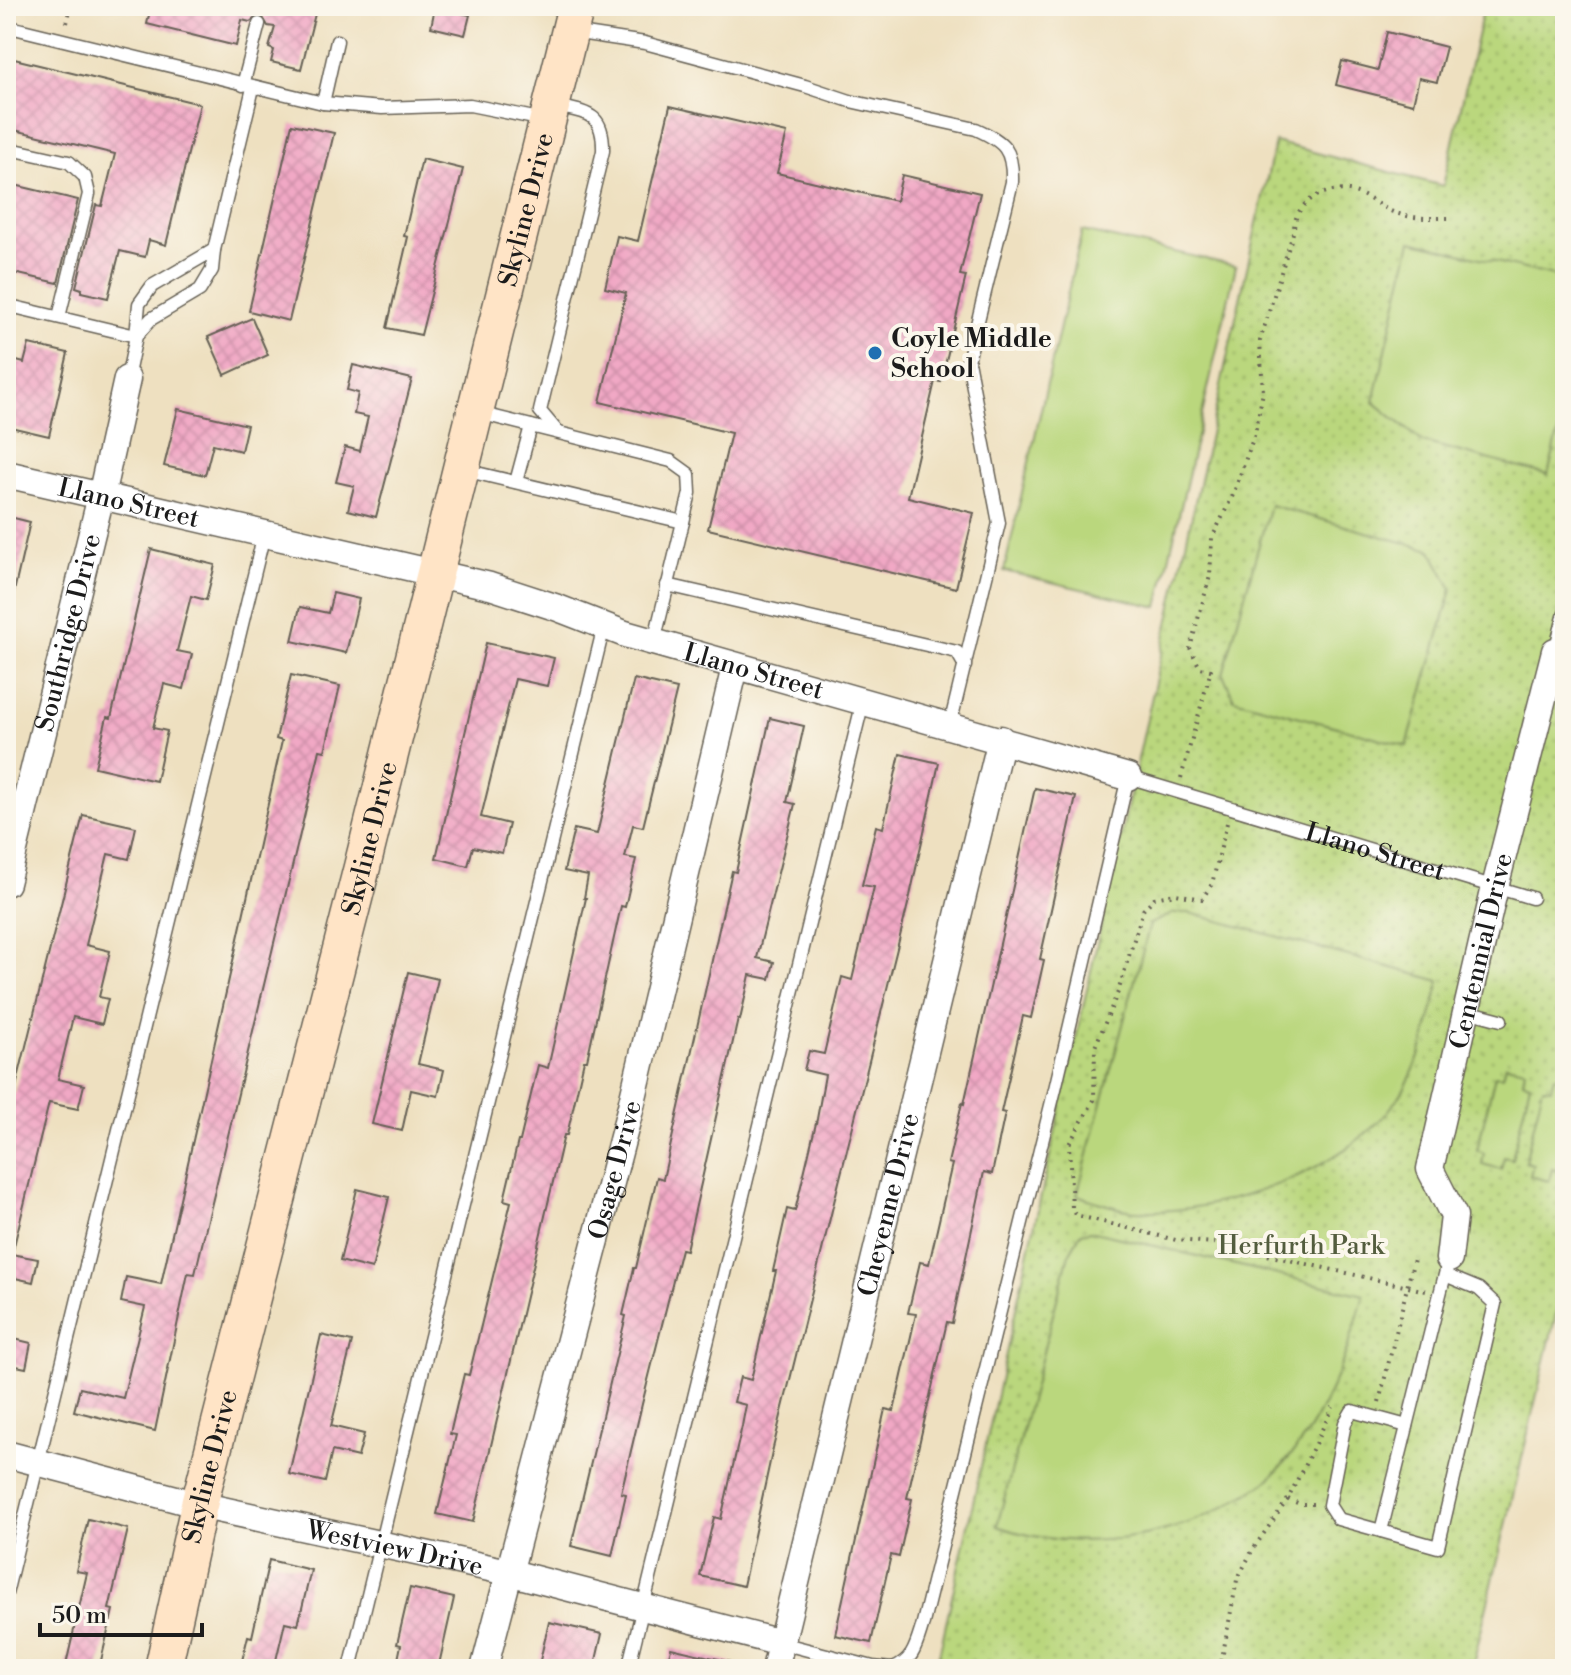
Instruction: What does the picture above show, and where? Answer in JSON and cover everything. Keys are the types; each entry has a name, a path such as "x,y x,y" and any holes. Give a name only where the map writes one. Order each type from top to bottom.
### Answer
{"street":[{"name":"Skyline Drive","path":"163,1669 199,1505 573,19"},
{"name":"Southridge Drive","path":"6,883 127,379"},
{"name":"Llano Street","path":"6,474 490,586 735,667 1128,777"},
{"name":"Centennial Drive","path":"1447,1267 1454,1216 1430,1169 1495,887 1560,652"},
{"name":"Osage Drive","path":"484,1669 623,1136 735,667"},
{"name":"Cheyenne Drive","path":"775,1669 1001,739"},
{"name":"Westview Drive","path":"6,1454 199,1505 508,1572 781,1643"}],"lane":[{"path":"573,19 645,43 850,101 976,129 1006,147 1013,162 1012,182 968,361 999,523 950,725"},
{"path":"136,336 151,319 200,290 212,270 259,24"},
{"path":"6,26 323,103 382,108 470,105 518,113 587,112 598,121 603,134 603,151 540,411 558,433"},
{"path":"323,103 337,41"},
{"path":"6,148 69,162 85,177 89,194 59,317"},
{"path":"127,379 139,304 152,286 214,250"},
{"path":"6,305 136,336"},
{"path":"474,411 671,461 689,474 690,493 654,642"},
{"path":"516,482 531,426"},
{"path":"459,469 683,522"},
{"path":"6,1594 264,534"},
{"path":"667,585 957,652 965,666"},
{"path":"1560,652 1565,613"},
{"path":"350,1669 604,626"},
{"path":"628,1669 863,701"},
{"path":"781,1643 892,1669 904,1665 915,1652 1055,1089 1128,777"},
{"name":"Llano Street","path":"1128,777 1532,898"},
{"path":"1467,1011 1501,1020"},
{"path":"1381,1531 1447,1267 1495,1304 1438,1547 1338,1519 1329,1505 1345,1423 1352,1411 1407,1426"}],"path":[{"path":"66,29 71,6"},
{"path":"1177,792 1211,670 1200,668 1190,648 1210,576 1212,538 1233,495 1255,433 1263,392 1260,341 1294,230 1294,220 1304,203 1334,191 1356,192 1394,213 1411,217 1449,218"},
{"path":"1231,808 1212,884 1202,899 1176,894 1154,898 1143,910 1118,992 1095,1047 1094,1100 1069,1144 1075,1215 1176,1240 1214,1243 1440,1294"},
{"path":"1369,1401 1380,1403 1414,1259"},
{"path":"1220,1669 1237,1580 1253,1549 1288,1499 1331,1408 1340,1402"},
{"path":"1288,1499 1300,1504 1329,1505"}],"green space":[{"name":"Herfurth Park","path":"1484,6 1565,6 1565,1276 1472,1669 936,1669 1275,142 1443,186"},
{"path":"1082,231 1236,266 1158,607 1004,571"},
{"path":"1411,241 1565,279 1565,406 1548,475 1423,442 1374,402"},
{"path":"1270,505 1431,550 1452,589 1407,746 1234,699 1223,674"},
{"path":"1174,913 1190,913 1440,981 1424,1043 1406,1087 1375,1125 1347,1148 1280,1184 1243,1196 1206,1205 1136,1211 1077,1195 1150,924"},
{"path":"1506,1065 1525,1069 1523,1081 1530,1083 1512,1159 1504,1157 1501,1169 1482,1164 1484,1153 1477,1150 1495,1075 1503,1076"},
{"path":"1554,1077 1565,1079 1565,1149 1560,1171 1552,1169 1549,1181 1530,1176 1533,1164 1525,1162 1543,1087 1551,1088"},
{"path":"1090,1231 1364,1295 1340,1369 1317,1417 1288,1459 1263,1484 1212,1513 1182,1525 1121,1539 1089,1541 1057,1539 997,1526 1069,1254 1081,1233"}],"building":[{"path":"151,6 253,6 259,15 250,22 242,20 236,46 147,24"},
{"path":"272,6 317,6 301,69 271,62 274,50 269,48 275,27 268,26 262,16"},
{"path":"435,7 470,15 465,35 431,27"},
{"path":"1387,32 1446,47 1437,82 1419,78 1413,104 1336,85 1342,61 1378,70"},
{"path":"6,57 200,104 166,245 149,240 145,257 120,251 108,298 81,292 82,289 76,287 96,205 102,206 115,154 6,128"},
{"name":"Coyle Middle School","path":"670,106 787,133 777,173 896,201 902,175 980,193 960,275 966,276 941,382 935,381 908,497 974,513 956,588 708,529 731,433 600,402 626,293 605,288 617,236 638,241"},
{"path":"292,124 334,133 289,321 249,311"},
{"path":"422,159 463,169 421,335 387,328"},
{"path":"6,183 78,200 58,283 14,273 15,268 6,267"},
{"path":"252,318 268,355 225,375 208,337"},
{"path":"29,344 68,353 49,436 6,426 6,358 24,363"},
{"path":"353,365 412,379 376,517 348,510 354,486 336,482 345,447 360,451 368,417 354,414 358,393 347,390"},
{"path":"178,409 247,425 241,451 213,444 205,475 164,466"},
{"path":"6,516 30,522 13,596 6,596"},
{"path":"151,549 215,565 206,600 191,596 177,651 192,654 184,689 164,684 153,728 167,731 156,781 95,767 107,717 111,718"},
{"path":"333,593 359,599 346,653 292,641 300,607 328,613"},
{"path":"486,643 554,658 547,686 515,679 481,817 509,824 502,853 473,847 468,866 436,858"},
{"path":"291,675 340,686 325,751 320,750 195,1274 188,1273 155,1431 74,1411 80,1388 123,1398 145,1307 121,1302 126,1277 161,1284 282,741 276,739"},
{"path":"634,679 677,689 643,827 633,825 625,857 636,859 625,907 621,906 587,1060 584,1060 567,1135 564,1135 473,1522 437,1514 456,1435 450,1434 464,1374 469,1375 511,1202 504,1200 518,1141 538,1065 548,1068 586,898 588,876 564,871 574,829 597,834"},
{"path":"770,718 804,726 787,802 795,804 757,958 774,962 770,979 750,975 738,1019 686,1250 681,1249 621,1493 626,1494 612,1556 571,1546 626,1316 623,1315 634,1268 657,1177 663,1179 732,871 736,872"},
{"path":"900,754 939,763 910,896 773,1448 743,1586 700,1576 714,1517 721,1519 742,1426 746,1405 734,1402 740,1377 751,1380 787,1209 795,1211 817,1119 825,1075 804,1070 809,1051 824,1054 842,977 852,980 874,887 862,885 876,826 883,828"},
{"path":"1035,788 1076,797 1040,959 1044,960 1031,1018 1023,1016 1001,1112 1005,1113 992,1174 984,1172 952,1323 947,1322 907,1498 912,1499 899,1557 891,1555 871,1643 835,1635 885,1409 894,1411 916,1314 908,1313 920,1262 929,1264 952,1164 948,1163"},
{"path":"83,815 136,827 129,859 108,854 86,945 110,951 99,997 108,999 102,1024 73,1017 58,1079 84,1085 78,1109 49,1103 13,1250 6,1249 6,1127"},
{"path":"408,972 438,979 418,1064 444,1070 438,1096 411,1090 402,1131 372,1124"},
{"path":"357,1189 389,1197 372,1269 340,1261"},
{"path":"6,1253 38,1259 33,1282 6,1276"},
{"path":"321,1335 352,1342 331,1426 364,1434 358,1457 332,1451 325,1482 289,1474"},
{"path":"6,1337 31,1343 26,1368 6,1364"},
{"path":"88,1519 128,1529 99,1669 65,1669 87,1573 76,1571"},
{"path":"269,1560 311,1570 298,1625 285,1622 274,1669 240,1669 248,1636 252,1637"},
{"path":"410,1588 454,1598 438,1669 396,1669 401,1645 397,1644"},
{"path":"549,1622 602,1634 594,1669 538,1669"},
{"path":"671,1648 731,1662 730,1669 666,1669"}],"place":[{"name":"Coyle Middle School","path":"875,353"}]}
